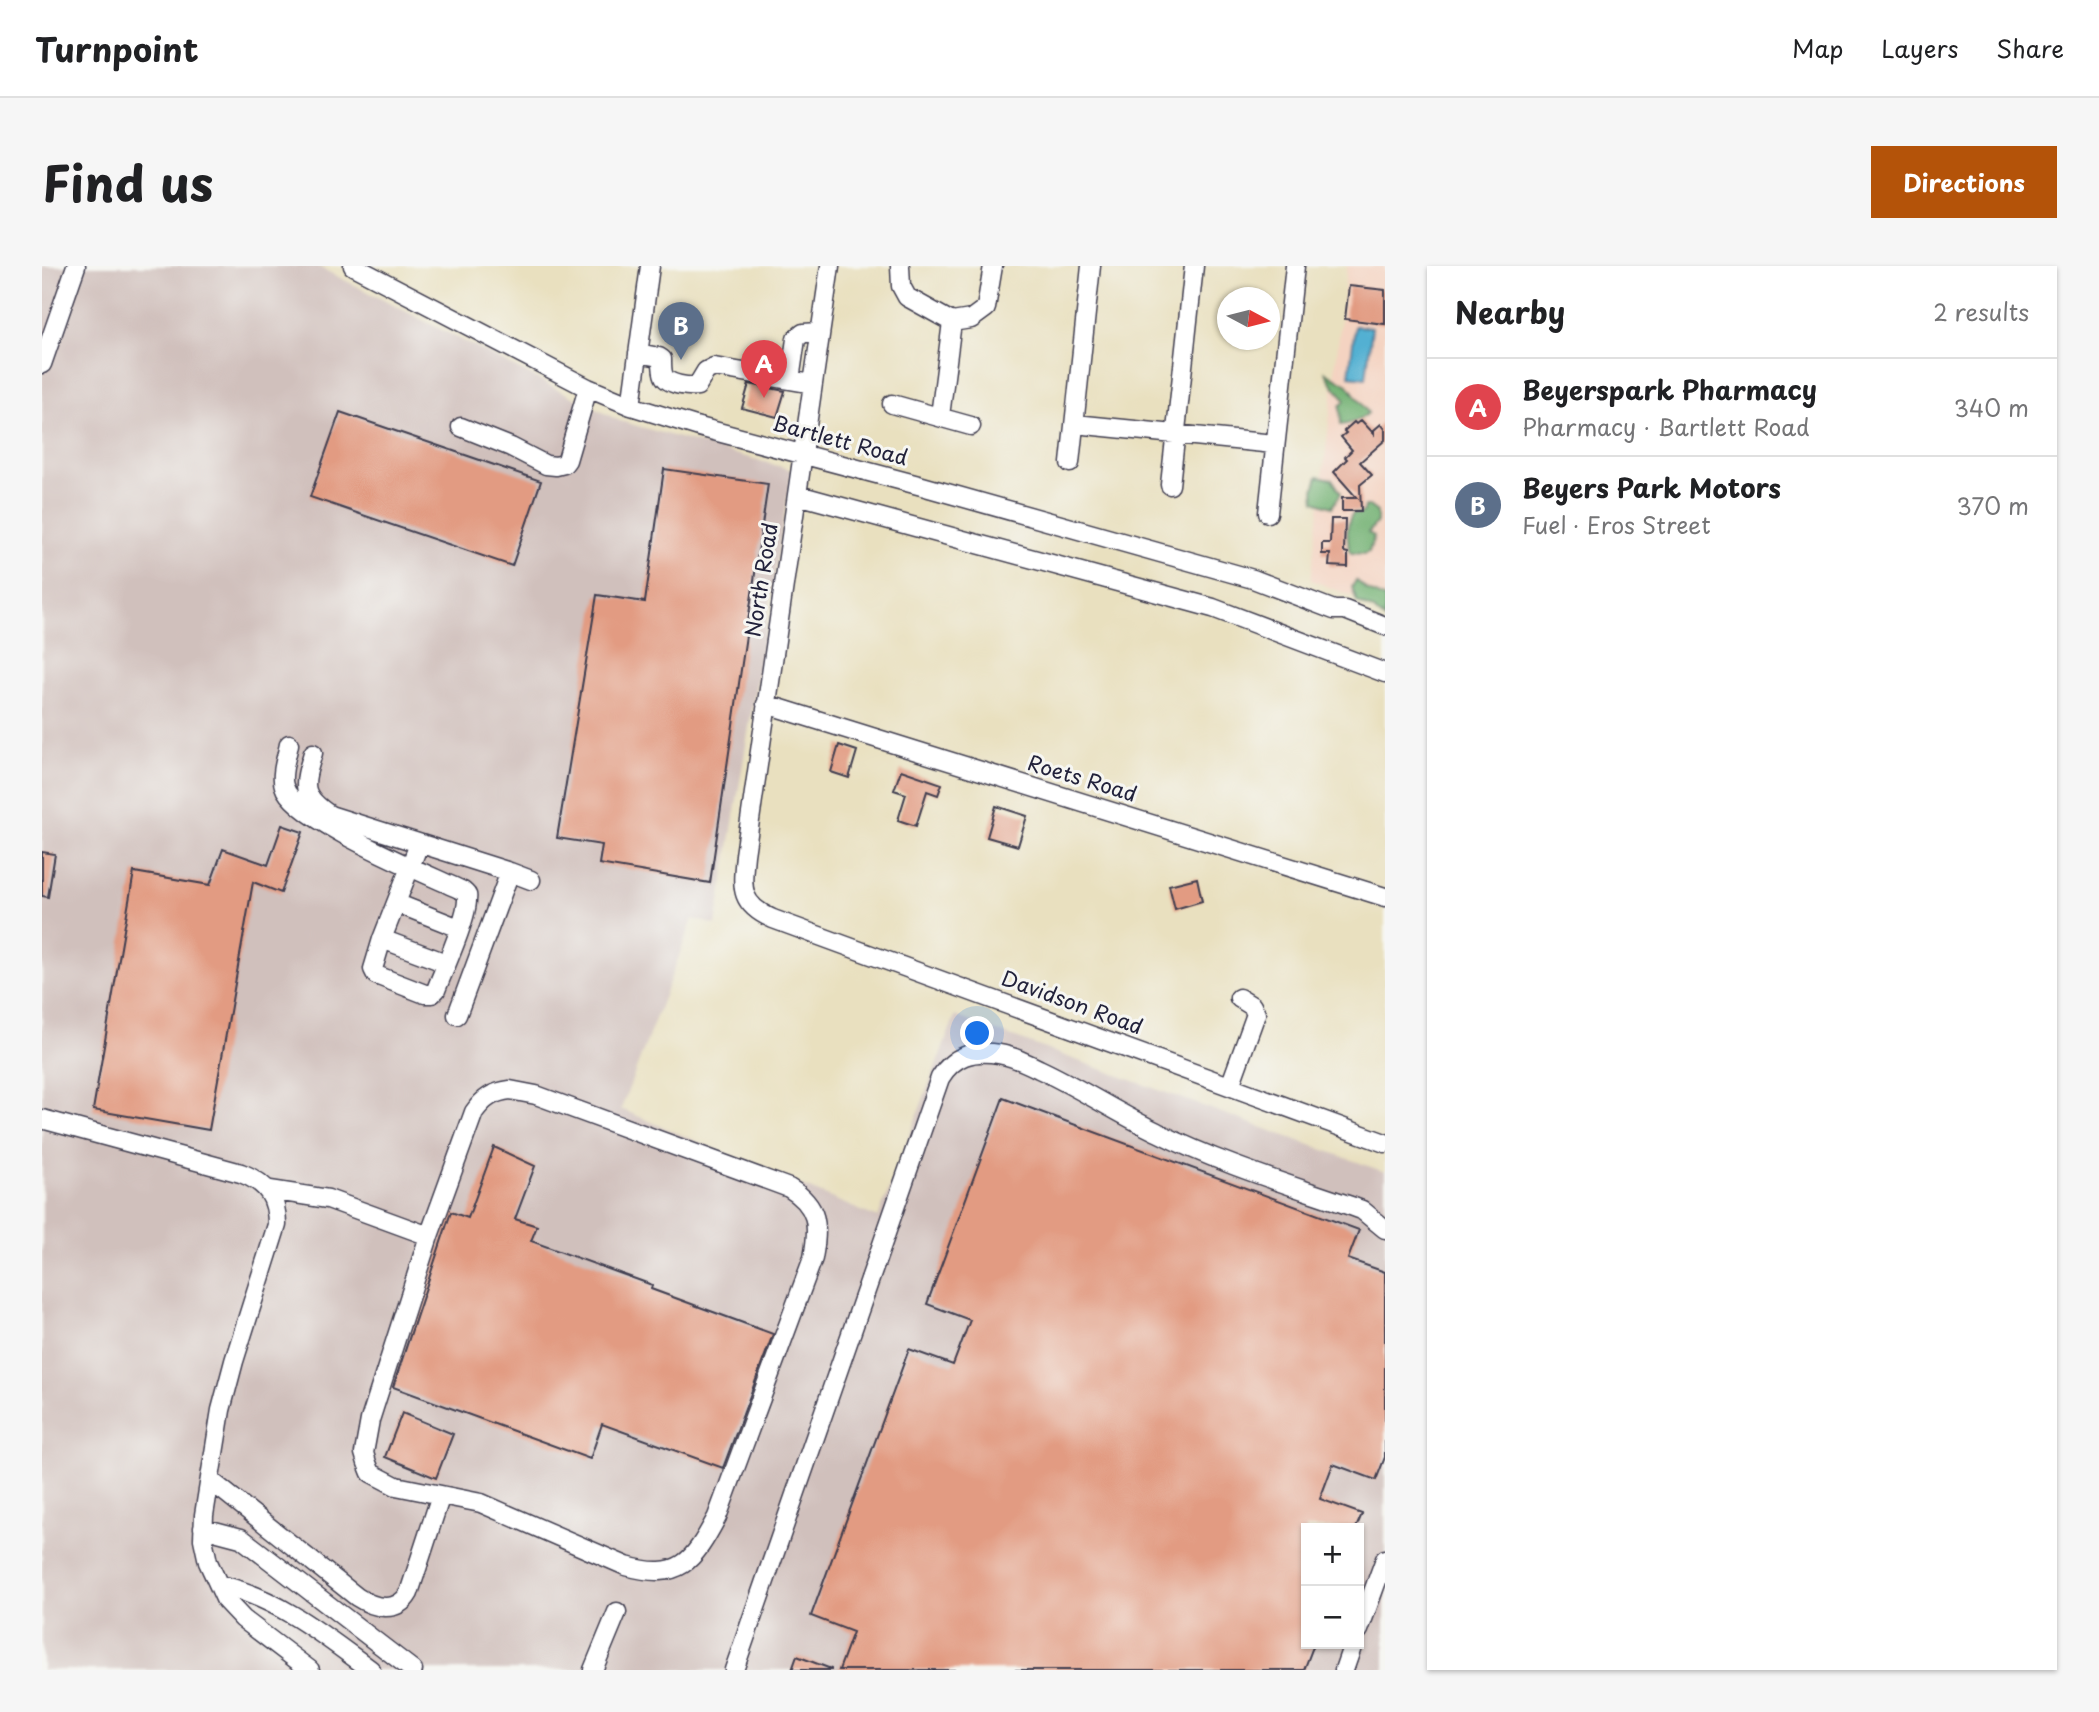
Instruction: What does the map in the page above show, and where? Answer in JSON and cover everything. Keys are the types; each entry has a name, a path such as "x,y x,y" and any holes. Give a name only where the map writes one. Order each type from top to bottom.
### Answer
{"street":[{"path":"42,364 76,266"},
{"name":"Bartlett Road","path":"354,266 588,388 631,406 1253,579 1385,626"},
{"path":"631,406 650,266"},
{"name":"North Road","path":"747,901 743,878 745,855 805,456 830,266"},
{"path":"900,266 901,286 907,297 952,322 971,319 986,308 993,266"},
{"path":"1070,463 1091,266"},
{"path":"1170,485 1194,266"},
{"path":"1268,513 1295,266"},
{"path":"940,416 952,322"},
{"path":"790,380 796,339 803,332 820,332"},
{"path":"638,353 659,357 662,359 664,376 668,380 691,387 698,386 706,371 714,367 813,384"},
{"path":"461,426 547,465 561,465 567,460 588,388"},
{"path":"892,404 971,426"},
{"path":"1074,424 1274,444"},
{"path":"798,495 1213,608 1385,673"},
{"name":"Bartlett Road","path":"1335,610 1342,617 1385,636"},
{"name":"Roets Road","path":"766,704 1385,897"},
{"path":"289,744 282,780 284,789 295,803 325,824 411,866 463,891 467,895 468,903 436,990 432,994 425,994 376,975 373,969 382,939 411,866 419,844"},
{"path":"313,753 305,779 306,792 314,804 330,815 531,880"},
{"path":"457,1015 510,872"},
{"name":"Davidson Road","path":"747,901 757,912 773,919 1385,1143"},
{"path":"396,903 459,928"},
{"path":"382,939 446,963"},
{"path":"1230,1086 1256,1014 1252,1006 1239,998"},
{"path":"734,1670 940,1078 948,1066 959,1057 986,1052 1018,1059 1167,1137 1362,1210 1385,1229"},
{"path":"510,1090 536,1095 789,1188 808,1203 814,1213 816,1228 813,1258 717,1517 704,1542 686,1562 666,1572 643,1571 554,1537 481,1503 396,1486 371,1473 364,1453 370,1420 429,1236 474,1112 489,1095 510,1090"},
{"path":"42,1119 241,1173 261,1183 270,1191 275,1201 277,1225 221,1410 203,1528 205,1550 226,1601 234,1611 310,1670"},
{"path":"270,1191 328,1199 429,1236"},
{"path":"210,1480 357,1597 367,1604 385,1607 399,1604 409,1593 440,1495"},
{"path":"203,1528 241,1538 413,1670"},
{"path":"1364,1616 1385,1559"},
{"path":"220,1585 259,1596 319,1631 371,1670"},
{"path":"593,1670 617,1612"},
{"path":"1344,1670 1351,1649"}],"shaded area":[{"path":"42,266 317,266 620,421 792,470 716,925 693,919 621,1109 878,1218 955,1016 1385,1172 1385,1670 42,1670"},
{"path":"1347,266 1385,266 1385,609 1311,580"}],"green space":[{"path":"1326,372 1348,385 1368,413 1356,421 1341,425 1340,406 1345,401"},
{"path":"1318,476 1332,479 1341,493 1332,507 1315,501 1314,490"},
{"path":"1365,506 1377,512 1377,522 1368,533 1374,536 1369,552 1351,553 1349,522 1353,513 1360,514"},
{"path":"1356,580 1367,590 1385,599 1385,620 1374,610 1357,602 1352,587"}],"water":[{"path":"1355,326 1372,327 1366,378 1349,376"}],"building":[{"path":"1349,286 1385,290 1385,324 1345,319"},
{"path":"749,384 785,391 777,417 742,408"},
{"path":"340,412 541,481 512,566 310,497"},
{"path":"1361,420 1374,434 1374,430 1381,424 1385,429 1385,440 1360,462 1372,475 1360,485 1361,511 1342,511 1342,498 1357,498 1334,472 1352,450 1341,437 1354,422 1356,424"},
{"path":"664,469 768,484 710,883 599,864 602,845 557,838 597,595 645,602"},
{"path":"1331,519 1345,519 1344,552 1348,553 1348,567 1329,566 1330,554 1322,554 1322,543 1330,543"},
{"path":"839,745 857,751 849,778 831,772"},
{"path":"901,770 942,784 938,795 927,791 916,826 898,820 906,794 894,790"},
{"path":"996,806 1027,816 1018,846 987,837"},
{"path":"282,825 303,832 281,893 253,882 209,1130 93,1110 134,872 210,885 223,849 268,865"},
{"path":"42,852 55,854 48,897 42,896"},
{"path":"1197,878 1202,901 1175,909 1169,885"},
{"path":"1003,1098 1359,1230 1348,1259 1385,1272 1385,1457 1376,1480 1333,1464 1320,1499 1362,1514 1358,1523 1301,1523 1301,1649 1312,1649 1304,1670 839,1670 853,1632 811,1616 909,1349 953,1365 970,1320 927,1304"},
{"path":"494,1147 535,1166 515,1219 537,1226 531,1241 652,1285 651,1289 773,1334 723,1468 602,1424 590,1459 393,1387 451,1212 468,1218"},
{"path":"402,1413 453,1434 436,1478 385,1457"},
{"path":"797,1656 831,1669 831,1670 792,1670"}],"place":[{"name":"Beyers Park Motors","path":"681,360"},
{"name":"Beyerspark Pharmacy","path":"764,398"}]}
